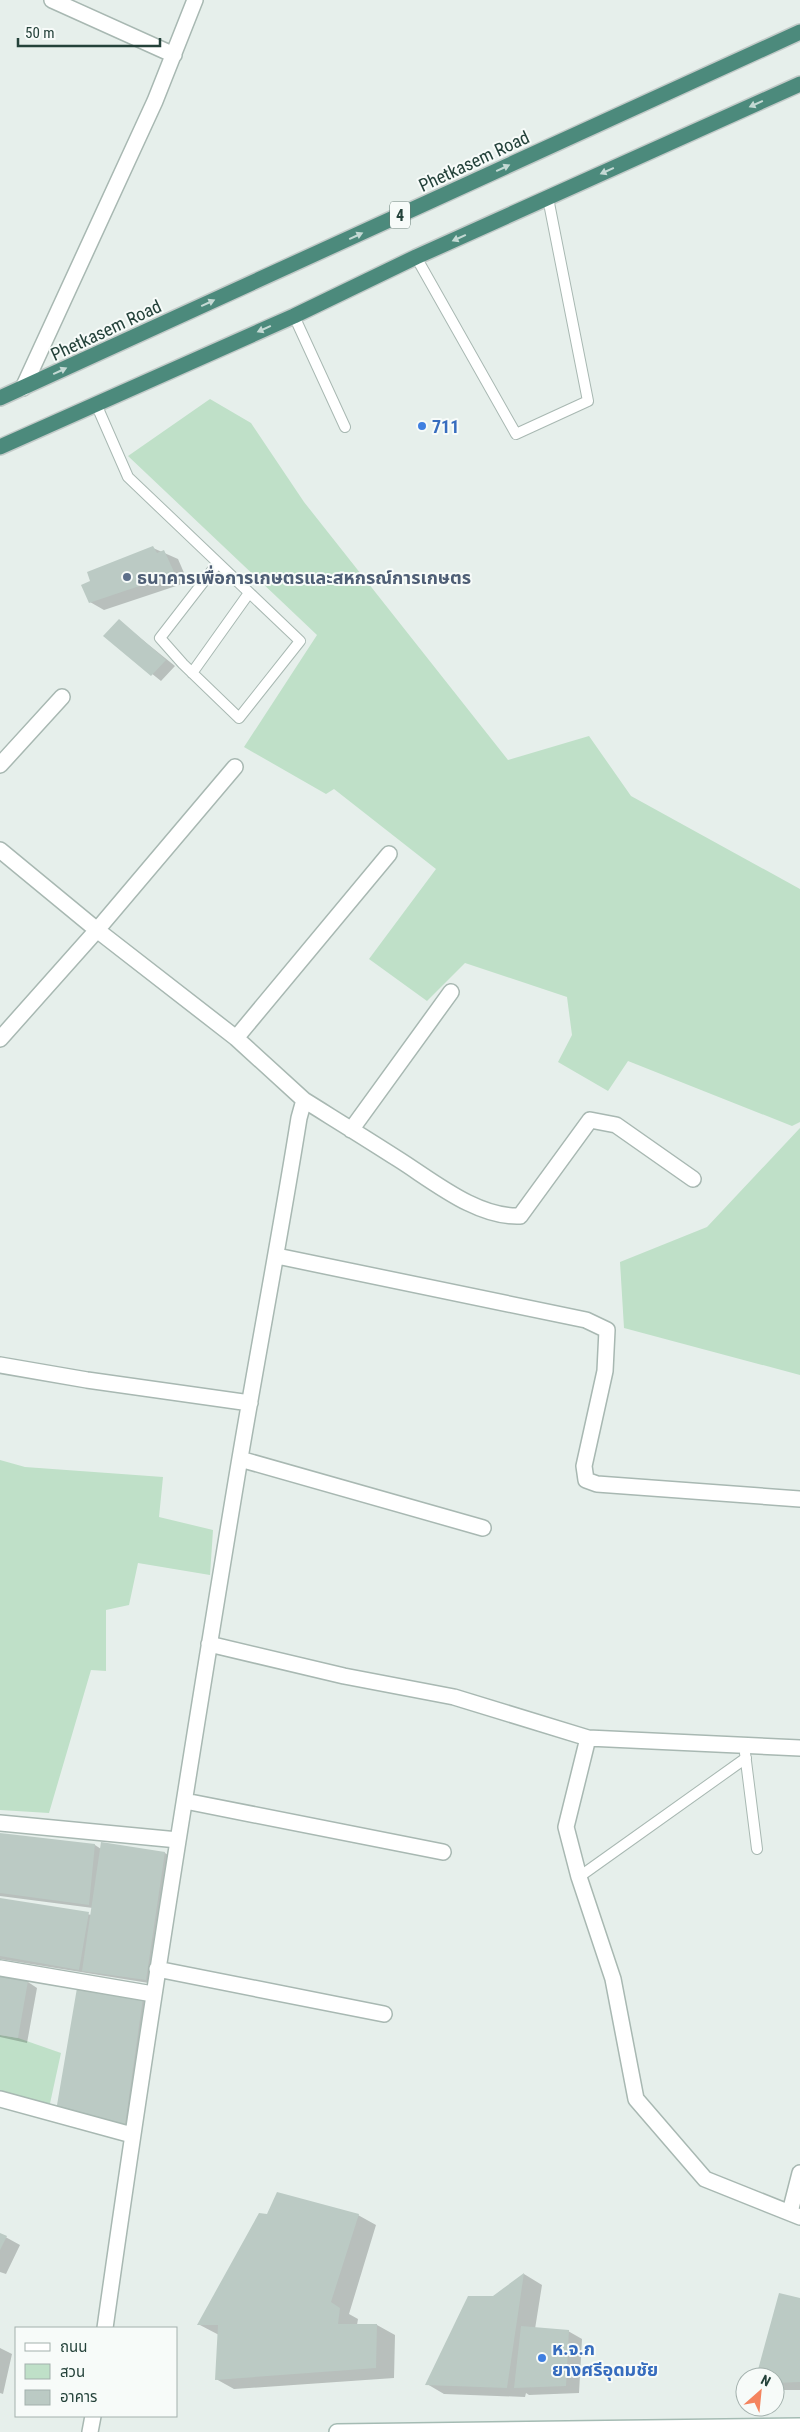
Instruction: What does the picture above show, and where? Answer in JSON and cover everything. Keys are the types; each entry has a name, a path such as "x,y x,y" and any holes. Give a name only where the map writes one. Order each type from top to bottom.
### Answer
{"highway":[{"name":"Phetkasem Road","path":"0,398 800,32"},
{"path":"0,447 294,316 416,257 799,87"}],"street":[{"path":"52,0 174,55"},
{"path":"23,388 156,101 195,0"},
{"path":"0,765 62,697"},
{"path":"0,1039 97,930 235,767"},
{"path":"0,850 97,930 236,1038 304,1100 477,1207 509,1217 520,1216 590,1120 616,1125 693,1179"},
{"path":"236,1038 389,854"},
{"path":"351,1130 451,992"},
{"path":"105,2327 157,1969 240,1459 277,1256 298,1118 304,1100"},
{"path":"277,1256 586,1320 607,1330 605,1371 584,1466 586,1480 597,1484 800,1499"},
{"path":"0,1365 87,1380 250,1403"},
{"path":"240,1459 483,1528"},
{"path":"210,1644 344,1676 454,1697 588,1738 745,1752 800,1748"},
{"path":"588,1738 566,1827 579,1877 613,1979 636,2099 706,2179 795,2215 800,2173"},
{"path":"185,1801 443,1852"},
{"path":"0,1823 178,1840"},
{"path":"0,1968 153,1994"},
{"path":"157,1969 384,2014"},
{"path":"0,2099 132,2135"},
{"path":"90,2432 93,2417"},
{"path":"337,2432 800,2426"}],"lane":[{"path":"416,257 516,434 588,401 548,198"},
{"path":"294,316 345,427"},
{"path":"96,404 128,477 300,641 239,718 192,673 160,638 218,563"},
{"path":"192,673 249,593"},
{"path":"579,1877 745,1752 757,1849"}],"green space":[{"path":"210,399 251,423 304,502 508,760 589,736 631,796 800,889 800,1122 792,1126 628,1061 608,1091 558,1062 572,1035 567,997 465,963 427,1001 369,959 436,869 334,789 326,794 244,747 317,635 128,456"},
{"path":"800,1128 800,1375 624,1328 620,1262 707,1227"},
{"path":"0,1460 25,1467 163,1477 159,1517 213,1530 210,1575 138,1563 129,1605 106,1610 106,1671 91,1670 49,1813 0,1810"},
{"path":"0,2035 18,2038 61,2053 49,2108 0,2094"}],"building":[{"name":"ธนาคารเพื่อการเกษตรและสหกรณ์การเกษตร","path":"153,546 157,553 164,550 175,574 89,603 81,585 90,581 87,572"},
{"path":"119,619 166,660 151,676 103,636"},
{"path":"0,1833 95,1844 89,1905 0,1893"},
{"path":"101,1842 165,1852 146,1980 82,1971"},
{"path":"0,1898 89,1912 79,1970 0,1956"},
{"path":"0,1976 28,1981 18,2038 0,2035"},
{"path":"77,1988 143,1998 125,2125 56,2111"},
{"path":"277,2192 359,2214 331,2302 340,2308 338,2324 377,2324 376,2368 215,2380 218,2325 197,2325 259,2213 267,2214"},
{"path":"0,2233 7,2236 0,2250"},
{"path":"524,2273 507,2388 425,2385 468,2296 493,2296"},
{"path":"779,2293 800,2298 800,2382 785,2383 785,2367 759,2367"},
{"name":"ห.จ.ก ยางศรีอุดมชัย","path":"521,2326 569,2330 566,2386 514,2388"}],"place":[{"name":"711","path":"422,426"},
{"name":"ธนาคารเพื่อการเกษตรและสหกรณ์การเกษตร","path":"127,577"},
{"name":"ห.จ.ก ยางศรีอุดมชัย","path":"542,2358"}]}
